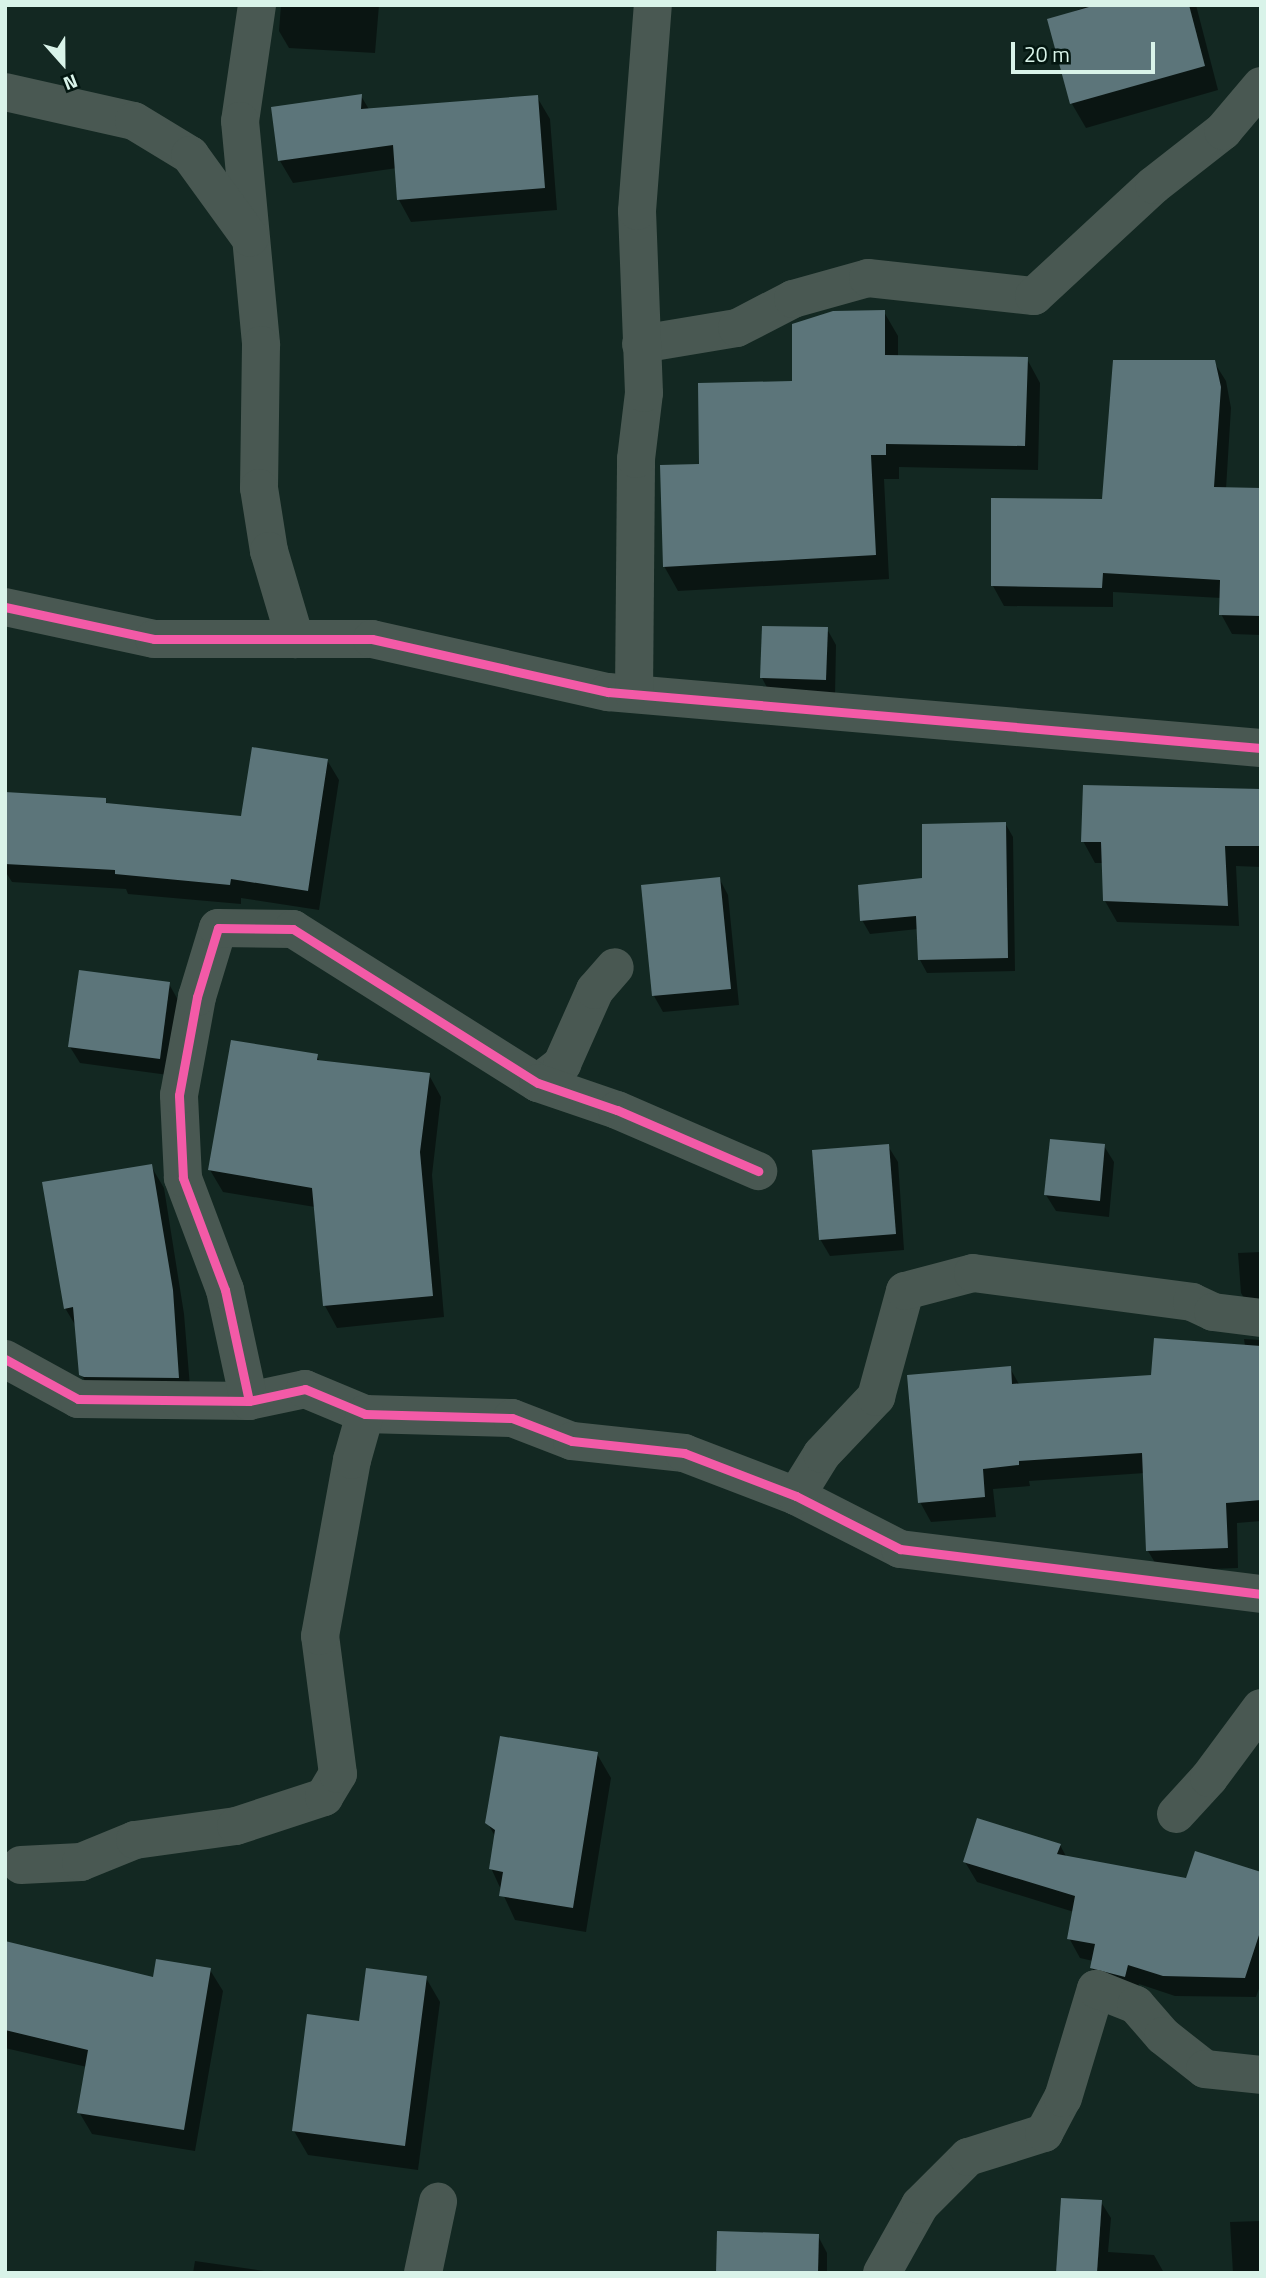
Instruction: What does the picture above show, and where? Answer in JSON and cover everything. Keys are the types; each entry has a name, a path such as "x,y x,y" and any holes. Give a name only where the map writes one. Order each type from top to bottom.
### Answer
{"street":[{"path":"257,5 240,121 261,345 259,488 269,551 295,639"},
{"path":"634,694 636,459 644,393 637,211 653,5"},
{"path":"641,344 737,328 793,299 868,278 1034,296 1154,185 1223,131 1261,86"},
{"path":"5,92 134,121 190,155 251,240"},
{"path":"5,607 155,639 372,639 634,694 1261,748"},
{"path":"249,1401 225,1290 183,1178 179,1095 197,997 218,928 293,929 538,1083 617,1110 758,1171"},
{"path":"538,1083 562,1064 595,990 615,967"},
{"path":"796,1496 822,1454 876,1397 905,1291 973,1273 1192,1302 1213,1312 1261,1318"},
{"path":"5,1359 78,1399 249,1401 305,1389 365,1414 512,1418 572,1441 684,1453 796,1496 900,1549 1261,1594"},
{"path":"21,1866 81,1862 135,1840 236,1826 324,1797 338,1774 320,1636 352,1460 365,1414"},
{"path":"1176,1814 1209,1778 1261,1708"},
{"path":"882,2273 920,2205 968,2157 1044,2133 1063,2098 1096,1989 1136,2005 1163,2036 1205,2069 1261,2075"},
{"path":"423,2273 438,2202"}],"building":[{"path":"1096,5 1189,5 1205,66 1070,104 1047,19"},
{"path":"362,94 361,109 538,95 545,188 397,200 393,145 278,161 271,107"},
{"path":"885,310 885,355 1028,357 1025,446 886,444 886,455 871,455 876,555 663,567 660,465 699,464 698,383 792,381 792,324 833,311"},
{"path":"1113,360 1215,360 1221,387 1214,487 1261,488 1261,616 1219,615 1220,580 1103,573 1102,588 991,586 991,498 1102,499"},
{"path":"762,626 828,627 826,680 760,678"},
{"path":"252,747 328,759 308,891 231,879 230,885 115,874 115,870 5,864 5,792 106,798 106,803 241,816"},
{"path":"1083,785 1261,789 1261,846 1225,846 1228,906 1103,901 1101,842 1081,842"},
{"path":"1006,822 1008,958 918,960 916,916 860,921 858,885 922,878 922,824"},
{"path":"720,877 731,989 652,996 641,885"},
{"path":"79,970 170,982 160,1059 68,1047"},
{"path":"231,1040 318,1054 317,1060 430,1073 420,1152 433,1296 323,1306 312,1188 208,1170"},
{"path":"1050,1139 1105,1144 1100,1201 1044,1195"},
{"path":"889,1144 896,1234 819,1240 812,1150"},
{"path":"152,1164 173,1290 179,1378 84,1377 79,1375 73,1307 64,1309 42,1182"},
{"path":"1154,1338 1261,1346 1261,1500 1226,1503 1228,1548 1146,1551 1142,1453 1019,1461 1019,1465 983,1469 985,1497 918,1503 907,1375 1011,1366 1012,1384 1151,1375"},
{"path":"500,1736 598,1752 573,1908 499,1896 503,1872 489,1869 495,1830 485,1823"},
{"path":"977,1818 1061,1844 1057,1854 1186,1878 1195,1851 1261,1872 1261,1929 1245,1978 1163,1976 1128,1965 1125,1977 1090,1968 1095,1944 1067,1939 1075,1896 963,1862"},
{"path":"5,1941 153,1977 156,1959 211,1968 184,2130 77,2113 88,2050 5,2030"},
{"path":"366,1968 427,1976 405,2146 292,2131 307,2014 359,2021"},
{"path":"1061,2198 1102,2200 1097,2273 1056,2273"},
{"path":"717,2231 819,2234 818,2273 716,2273"}],"cycle path":[{"path":"5,607 154,639 372,639 608,692 1261,748"},
{"path":"249,1401 225,1290 183,1178 179,1095 197,997 218,928 293,929 538,1083 617,1110 758,1171"},
{"path":"5,1359 78,1399 249,1401 305,1389 365,1414 512,1418 572,1441 684,1453 796,1496 900,1549 1261,1594"}]}
